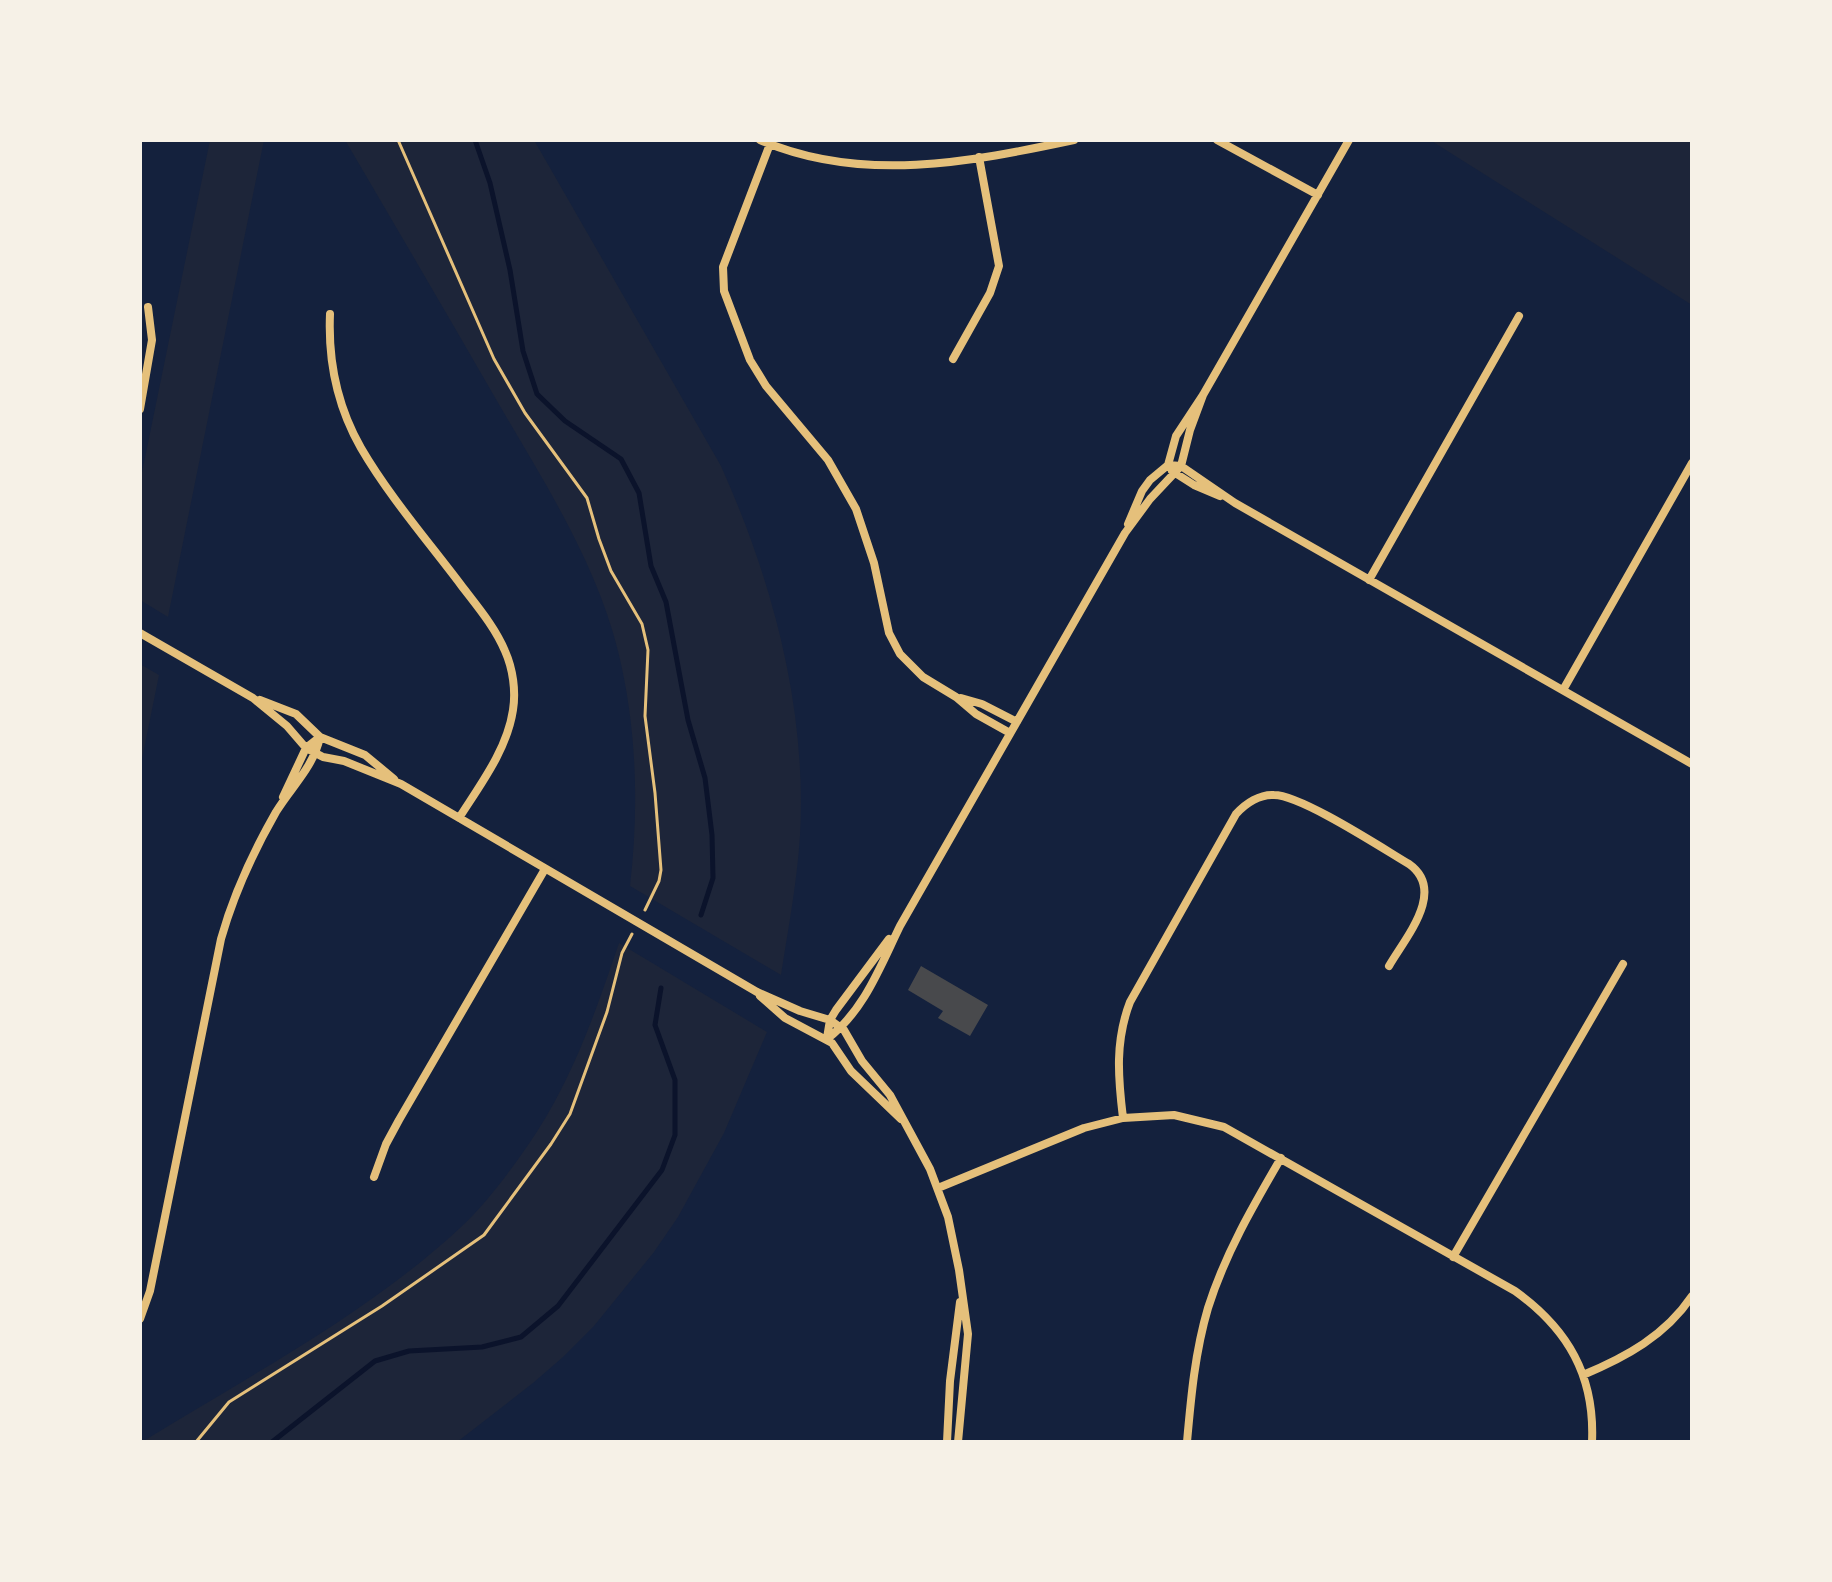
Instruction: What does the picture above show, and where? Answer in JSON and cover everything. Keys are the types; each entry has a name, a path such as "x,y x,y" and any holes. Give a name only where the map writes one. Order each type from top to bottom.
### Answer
{"street":[{"path":"760,140 834,162 897,167 928,166 1074,140"},
{"path":"1217,140 1318,195"},
{"path":"1125,533 1142,491 1168,465 1176,436 1203,395 1349,140"},
{"path":"770,144 723,267 728,303 757,374 816,443 856,509 867,537 885,619 900,654 923,677 956,697 976,714 1010,733"},
{"path":"953,359 990,293 999,266 979,157"},
{"path":"140,409 152,340 148,307"},
{"path":"330,314 332,370 342,405 361,448 486,619 506,653 511,671 514,707 509,728 491,766 459,818"},
{"path":"1369,580 1519,316"},
{"path":"827,1039 842,1028 871,986 900,926 1125,533 1150,499 1178,470 1203,395"},
{"path":"1563,690 1692,463"},
{"path":"1168,465 1692,764"},
{"path":"140,633 253,698 296,714 320,737 365,755 401,784"},
{"path":"956,697 982,704 1017,722"},
{"path":"253,698 316,754 355,765 401,784 757,992 830,1020 842,1028 862,1061 890,1095 907,1125 938,1188 955,1246 968,1334 958,1442"},
{"path":"280,806 306,748 320,737"},
{"path":"140,1319 150,1291 221,939 245,866 280,806 316,754 320,737"},
{"path":"1123,1118 1117,1057 1119,1036 1130,1002 1236,814 1256,799 1275,794 1298,800 1409,864 1420,874 1425,888 1421,911 1389,966"},
{"path":"374,1177 399,1120 545,869"},
{"path":"827,1039 830,1020 857,979 900,926"},
{"path":"1453,1257 1623,964"},
{"path":"757,992 785,1018 827,1039 857,1078 907,1125"},
{"path":"938,1188 1084,1128 1123,1118 1155,1114 1193,1118 1224,1127 1515,1291 1545,1315 1565,1339 1583,1375 1593,1417 1592,1442"},
{"path":"1187,1442 1194,1372 1208,1308 1230,1250 1281,1158"},
{"path":"947,1442 951,1369 962,1294"},
{"path":"1583,1375 1616,1361 1656,1336 1692,1296"}],"shaded area":[{"path":"210,140 264,140 168,617 140,600 140,482"},
{"path":"345,140 534,140 721,466 740,510 771,600 783,646 798,740 800,836 781,975 630,886 635,827 633,739 618,651 596,586 550,491"},
{"path":"1430,140 1692,140 1692,305"},
{"path":"140,664 159,675 140,769"},
{"path":"619,943 767,1032 724,1133 678,1217 594,1326 533,1383 456,1442 142,1442 347,1316 424,1259 469,1219 511,1169 556,1100 591,1023"}],"building":[{"path":"921,966 988,1005 970,1036 938,1018 943,1011 908,990"}],"waterway":[{"path":"475,140 490,183 510,270 523,351 537,394 565,421 621,459 639,493 651,566 666,602 688,720 705,778 712,835 713,878 701,915"},
{"path":"272,1442 375,1361 409,1351 482,1347 521,1337 558,1306 662,1170 675,1135 675,1080 655,1025 661,988"}]}
